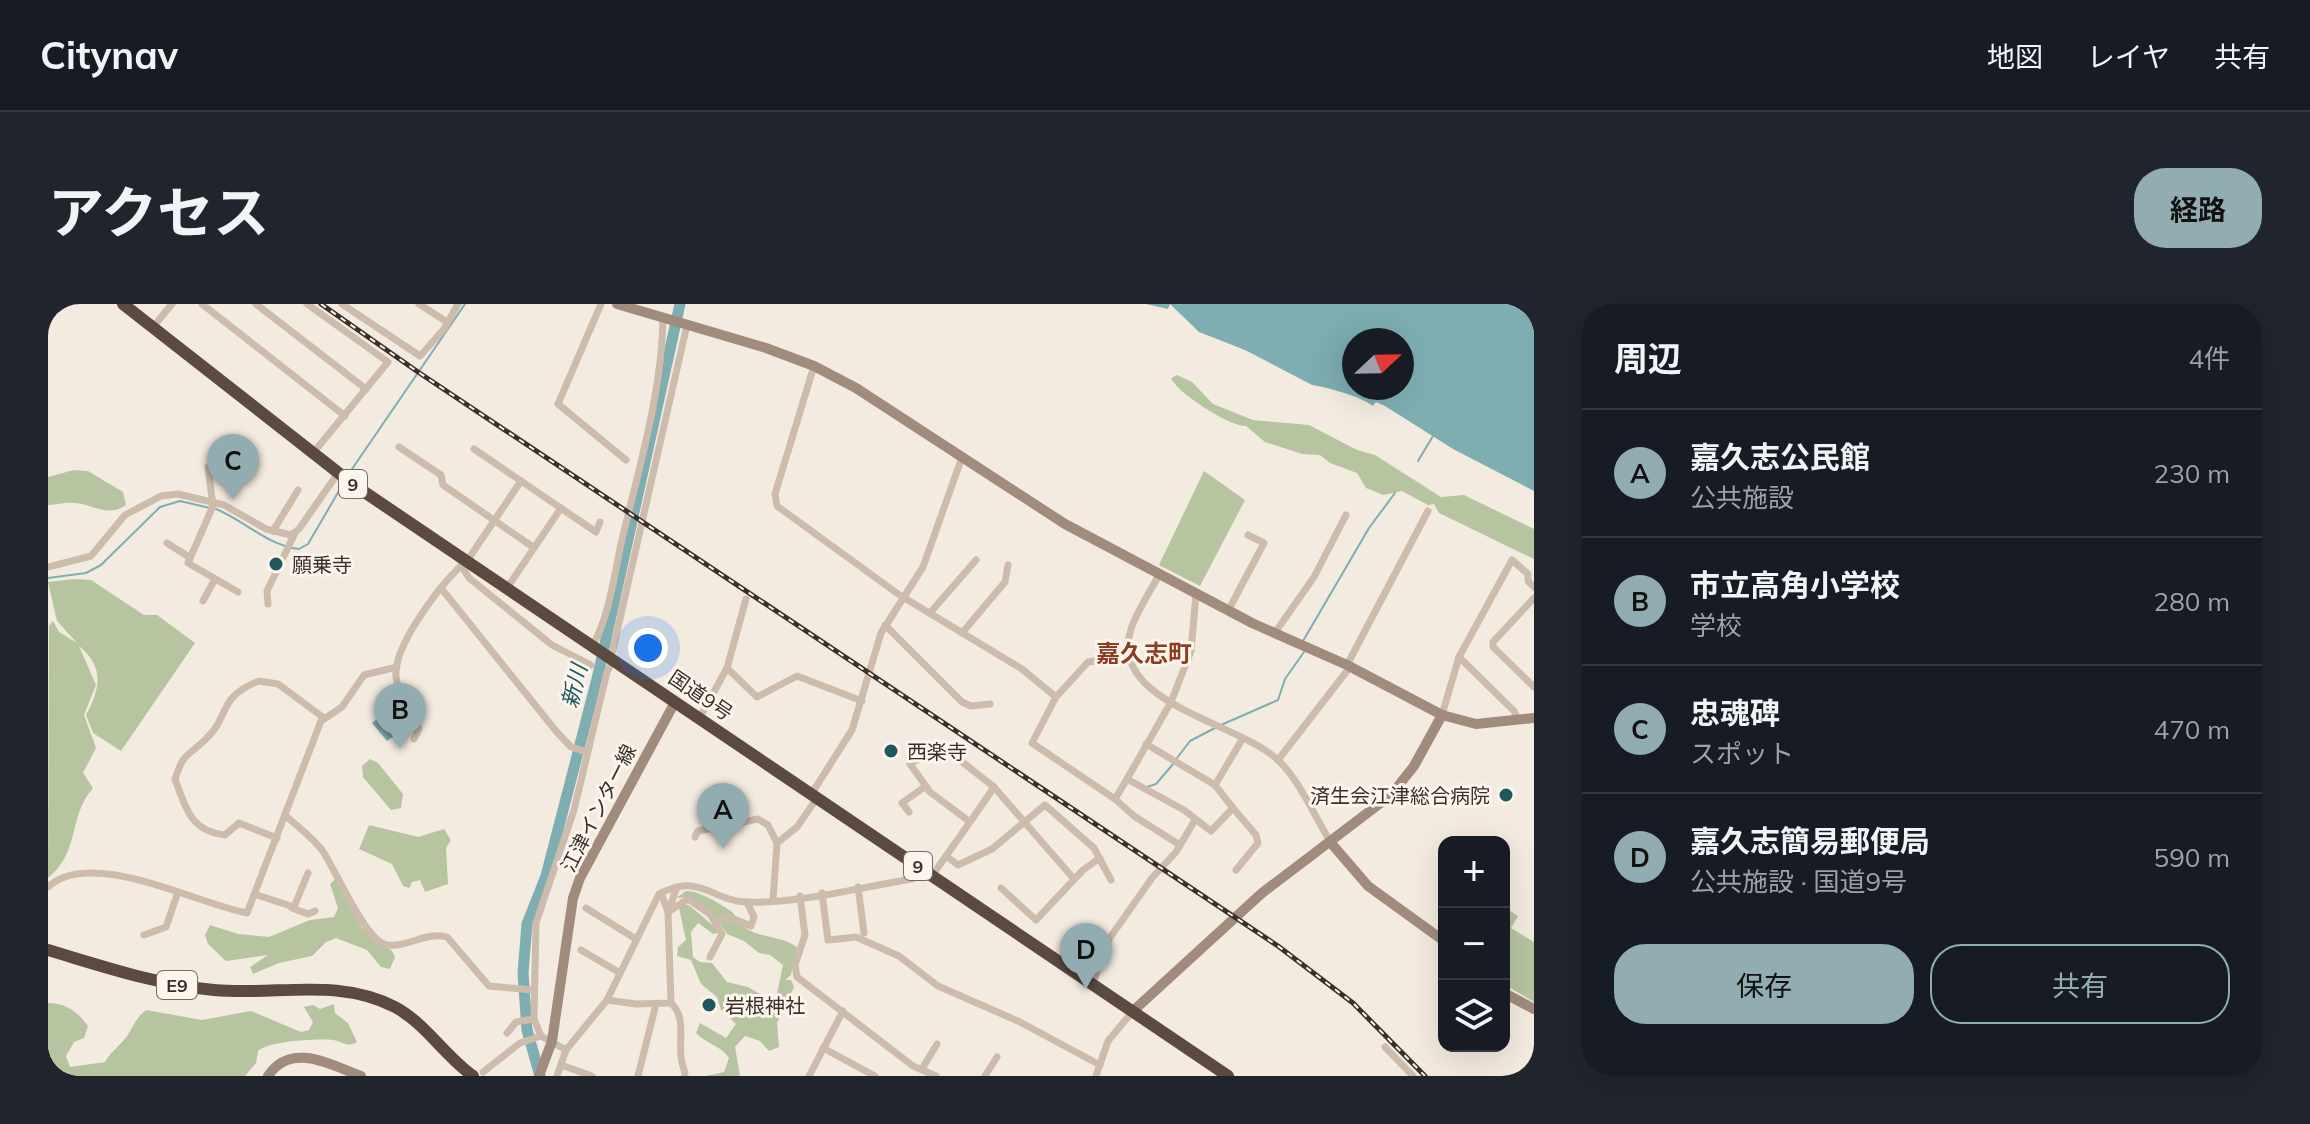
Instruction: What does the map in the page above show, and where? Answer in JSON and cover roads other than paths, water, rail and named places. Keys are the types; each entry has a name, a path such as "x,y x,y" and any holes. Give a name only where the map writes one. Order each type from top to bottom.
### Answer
{"highway":[{"name":"国道9号","path":"123,304 338,473 464,563 594,646 1228,1076"},
{"name":"E9","path":"48,950 193,988 238,992 310,988 360,993 397,1008 478,1074"}],"street":[{"path":"153,327 172,304"},
{"path":"202,304 345,416"},
{"path":"256,304 366,389"},
{"path":"307,304 388,362 313,453"},
{"path":"342,304 420,356 426,353 458,304"},
{"path":"419,304 447,322"},
{"path":"601,304 558,404 626,460"},
{"path":"617,304 781,353 814,366 868,396 961,460 1065,524 1228,611 1348,666 1442,715 1476,724 1534,718"},
{"path":"594,646 604,616 636,478 661,358 664,319"},
{"path":"538,1036 533,1019 532,990 536,923 566,834 611,658 685,324"},
{"path":"814,366 775,499 784,512 904,597 1022,669 1056,697"},
{"path":"399,447 441,475 443,485 533,547"},
{"path":"474,449 596,532 600,522"},
{"path":"777,843 797,827 852,730 885,625 923,567 961,460"},
{"path":"208,467 213,506 189,557 190,566 238,592"},
{"path":"268,604 267,591 296,533 338,473"},
{"path":"414,739 419,729 399,685 397,667 415,625 441,588 464,563 521,481"},
{"path":"273,531 298,490"},
{"path":"48,567 91,556 125,515 161,496 178,494 241,512 273,531 289,535 296,533"},
{"path":"507,588 561,508"},
{"path":"1278,760 1348,666 1428,511"},
{"path":"1274,634 1314,577 1346,515"},
{"path":"1228,611 1264,543 1248,535"},
{"path":"167,543 189,557"},
{"path":"930,613 976,560"},
{"path":"1096,1076 1108,1041 1133,1011 1262,893 1331,843 1401,784 1442,715 1459,657 1512,560 1528,574 1528,581 1534,587"},
{"path":"464,563 469,578 552,645 591,665"},
{"path":"962,633 1005,582 1008,565"},
{"path":"1159,575 1131,628 1130,669 1140,682 1278,760 1331,843 1368,886 1438,937"},
{"path":"203,601 215,579"},
{"path":"441,588 573,748 586,752"},
{"path":"1115,799 1171,702 1191,651 1196,594"},
{"path":"1534,598 1493,642 1493,647 1534,687"},
{"path":"699,719 727,668 746,599"},
{"path":"885,625 962,702 971,706 990,704"},
{"path":"1128,656 1088,662 1056,697 1032,743 1180,845"},
{"path":"1459,657 1514,711 1518,720"},
{"path":"48,887 71,874 86,872 152,883 246,913 251,910 324,718 342,707 364,675 397,667"},
{"path":"727,668 756,697 797,676 862,701"},
{"path":"1527,681 1534,674"},
{"path":"277,838 239,823 225,835 195,823 188,815 177,784 177,774 186,753 206,740 229,698 259,681 278,684 324,718"},
{"name":"江津インター線","path":"539,1076 552,1041 573,898 580,878 675,702"},
{"path":"1215,785 1243,738"},
{"path":"1146,744 1215,785 1256,835 1258,843 1236,870"},
{"path":"970,822 926,786 910,764 942,746 994,787 1074,879"},
{"path":"1127,779 1184,810 1211,831 1233,808"},
{"path":"909,812 902,803 926,786"},
{"path":"557,1076 566,1050 607,1000 661,893 677,887 700,885 747,902 822,893 929,874 946,856 994,787"},
{"path":"946,856 958,865 992,849 1045,805 1082,836 1100,858 1111,880"},
{"path":"286,816 321,849 364,924 379,941 389,945 437,935 447,937 489,986 532,990"},
{"path":"695,837 698,831 758,819 768,825 777,843 773,900"},
{"path":"1093,983 1109,939 1152,878 1167,865 1195,820"},
{"path":"1001,888 1036,920 1074,879 1100,858"},
{"path":"291,907 296,905 308,873"},
{"path":"668,912 677,887"},
{"path":"858,887 864,933"},
{"path":"144,935 166,927 178,892"},
{"path":"661,893 668,912 671,1003 682,1030 681,1058 685,1076"},
{"path":"822,893 828,940 858,938 899,956 938,986 1018,1021 1100,1065"},
{"path":"257,895 310,915 315,911"},
{"path":"800,896 805,935 795,965 796,976 919,1068 936,1076"},
{"path":"668,912 688,899 716,921 722,934 710,957"},
{"path":"716,921 729,917 751,926 754,917 747,902"},
{"path":"586,908 636,939"},
{"path":"581,950 620,973"},
{"path":"1510,996 1534,1009"},
{"path":"607,1000 671,1003"},
{"path":"638,1076 656,1004"},
{"path":"809,1076 843,1011"},
{"path":"507,1033 522,1020 533,1019"},
{"path":"478,1074 527,1040 538,1036 566,1050"},
{"path":"912,1076 937,1044"},
{"path":"1385,1047 1413,1076"},
{"path":"823,1048 875,1076"},
{"path":"268,1076 280,1063 300,1057 314,1058 361,1076"},
{"path":"985,1076 997,1057"},
{"path":"561,1065 592,1076"}],"water":[{"path":"1146,304 1170,304 1168,309"},
{"path":"1170,304 1534,304 1534,491 1453,449 1385,406 1376,402 1373,406 1363,400 1414,400 1414,328 1342,328 1342,392 1312,385 1245,350 1199,332"},
{"path":"382,715 397,734 387,741 372,723"}],"waterway":[{"path":"350,472 465,304"},
{"name":"新川","path":"540,1076 527,1030 523,973 527,924 546,876 598,675 680,304"},
{"path":"1418,461 1433,436"},
{"path":"216,509 266,538 299,549 308,544 343,484"},
{"path":"1303,641 1369,528 1395,493"},
{"path":"48,578 86,573 101,565 160,507 180,501 210,508"},
{"path":"1221,725 1278,700 1285,679 1304,652"},
{"path":"1177,758 1190,741 1215,728"},
{"path":"1147,787 1156,784 1174,763"}],"railway":[{"path":"321,304 418,372 1278,946 1353,1003 1425,1076"}],"place":[{"name":"忠魂碑","path":"233,500"},
{"name":"願乗寺","path":"276,564"},
{"name":"市立高角小学校","path":"400,749"},
{"name":"西楽寺","path":"891,751"},
{"name":"済生会江津総合病院","path":"1506,795"},
{"name":"嘉久志公民館","path":"723,849"},
{"name":"嘉久志簡易郵便局","path":"1086,989"},
{"name":"岩根神社","path":"709,1005"}],"district":[{"name":"嘉久志町","path":"1144,653"}]}
